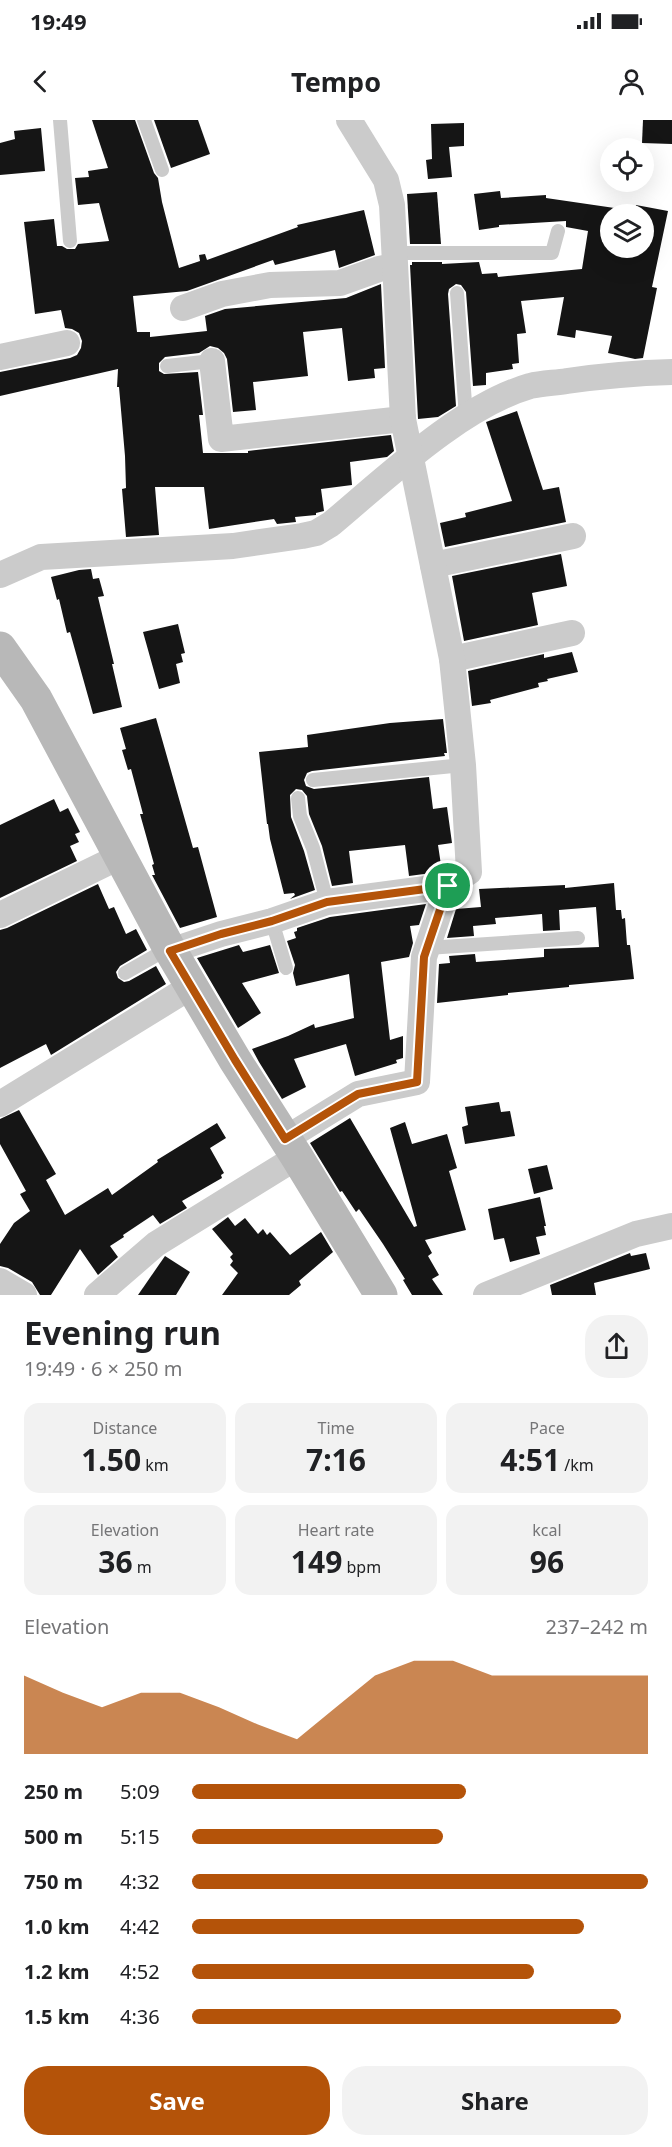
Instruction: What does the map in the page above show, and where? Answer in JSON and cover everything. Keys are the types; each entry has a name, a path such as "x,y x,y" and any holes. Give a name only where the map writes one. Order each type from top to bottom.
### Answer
{"street":[{"path":"169,950 272,921 327,902 448,886 469,872 464,765 452,659 403,419 392,205 386,180 349,120"},
{"path":"183,308 222,294 270,285 340,283 379,269 394,259"},
{"path":"0,357 67,343"},
{"path":"212,361 221,439 403,419"},
{"path":"0,575 41,557 233,546 316,532 331,524 412,456 466,417 500,398 531,386 671,368"},
{"path":"433,565 573,537"},
{"path":"452,659 572,633"},
{"path":"0,648 36,699 169,950 381,1295"},
{"path":"0,915 119,856"},
{"path":"97,1295 156,1244 291,1148 358,1094 417,1082 424,957 448,886"},
{"path":"0,1104 192,986"},
{"path":"486,1295 636,1234 672,1226"}],"lane":[{"path":"60,120 70,241"},
{"path":"144,120 162,170"},
{"path":"394,259 552,253 558,231"},
{"path":"457,294 466,417"},
{"path":"167,366 212,361"},
{"path":"313,780 464,765"},
{"path":"298,798 300,816 313,848 327,902"},
{"path":"272,921 286,968"},
{"path":"427,948 578,938"},
{"path":"125,973 169,950"}],"building":[{"path":"92,120 135,120 154,173 158,178 179,268 200,261 199,255 205,254 207,260 298,227 297,225 364,210 375,255 339,268 335,250 275,265 273,260 187,291 133,296 137,332 150,332 150,337 207,331 205,316 225,309 346,298 381,284 385,368 374,369 375,378 348,381 342,328 303,332 308,376 253,382 256,410 233,412 227,359 218,348 210,346 199,353 165,357 159,363 159,371 164,374 198,372 203,415 199,415 203,453 248,453 248,451 391,435 394,451 387,457 350,462 352,485 321,489 324,511 316,515 295,517 296,522 277,524 274,519 209,529 204,487 155,487 159,535 126,537 122,489 126,488 125,456 119,387 117,387 118,369 0,396 0,372 70,358 77,355 81,348 82,341 79,333 65,328 61,310 35,314 24,222 54,219 57,246 67,249 75,249 78,244 109,241 99,203 78,205 75,178 89,177 88,171 108,168"},
{"path":"154,120 198,120 210,154 171,168"},
{"path":"643,120 672,120 672,144 654,143 654,138 642,138"},
{"path":"464,123 464,146 449,147 452,177 428,179 426,160 432,159 431,124"},
{"path":"41,128 45,171 0,175 0,143 15,139 14,131"},
{"path":"500,191 501,198 546,195 546,198 600,206 600,258 654,258 654,208 668,211 652,287 657,288 643,358 635,359 608,353 612,336 576,330 575,338 557,335 564,297 521,301 526,333 517,334 519,363 512,364 513,369 486,373 486,385 473,386 466,292 461,285 456,284 449,289 448,294 456,406 438,417 418,419 410,265 412,262 442,262 442,264 479,262 482,274 497,273 498,277 582,269 588,231 566,227 566,221 499,225 499,227 479,230 474,194"},
{"path":"437,192 441,244 410,244 407,194"},
{"path":"517,411 543,490 559,487 566,522 445,547 440,523 466,517 465,513 512,501 486,422"},
{"path":"561,554 567,586 532,593 538,625 464,641 452,576"},
{"path":"91,569 93,579 99,578 104,596 98,597 122,707 93,714 70,632 67,633 51,577"},
{"path":"178,624 185,653 181,654 183,662 176,664 180,683 159,689 143,632"},
{"path":"572,652 578,672 547,679 548,681 538,683 539,687 490,700 491,703 472,706 468,671 544,654 544,658"},
{"path":"156,718 193,848 198,847 217,917 180,928 152,875 155,875 152,865 154,864 140,814 143,814 131,769 128,770 122,750 126,749 120,728"},
{"path":"443,719 447,753 444,753 445,756 312,771 307,773 304,780 306,786 314,789 429,777 433,809 447,807 452,843 438,845 441,865 438,865 439,872 409,876 405,845 349,851 353,883 332,886 322,846 309,814 307,796 302,790 296,789 290,795 291,817 315,890 290,899 295,895 294,893 284,894 267,824 259,752 308,747 307,735 390,723"},
{"path":"54,799 60,812 68,808 80,832 75,834 79,842 70,846 77,861 0,898 0,825"},
{"path":"614,883 616,910 621,910 622,919 625,918 627,945 630,945 634,979 569,985 569,987 437,1003 439,964 450,963 449,956 475,954 476,962 544,957 544,949 599,947 596,907 559,910 560,930 543,931 542,914 495,918 496,924 473,926 474,936 447,938 456,909 481,907 479,889 565,885 565,888"},
{"path":"98,884 109,909 114,907 126,934 136,929 147,950 120,966 116,972 118,978 124,982 129,981 156,966 166,984 51,1055 46,1044 0,1068 0,930"},
{"path":"426,904 419,925 410,926 413,943 409,957 381,962 390,1040 403,1036 403,1058 396,1060 397,1063 355,1076 346,1044 294,1059 306,1087 282,1099 252,1049 314,1024 315,1028 354,1018 349,974 296,986 293,973 295,965 287,941 296,938 294,932 297,928 330,917"},
{"path":"239,945 243,952 270,945 279,973 242,983 261,1013 238,1028 197,958"},
{"path":"499,1102 501,1112 510,1111 515,1136 465,1144 462,1127 468,1125 465,1107"},
{"path":"19,1110 56,1174 46,1180 65,1215 108,1188 112,1195 158,1162 157,1160 217,1123 226,1138 210,1148 224,1173 221,1175 222,1178 182,1201 187,1208 160,1224 153,1215 123,1235 124,1237 110,1246 118,1257 98,1275 80,1249 51,1295 40,1295 32,1282 0,1266 0,1244 14,1223 30,1211 20,1194 26,1191 0,1144 0,1119"},
{"path":"350,1118 414,1227 417,1226 390,1128 405,1122 412,1144 447,1134 457,1168 449,1171 466,1230 425,1240 432,1253 428,1256 439,1275 432,1279 443,1295 412,1295 403,1280 405,1279 383,1244 359,1209 356,1212 342,1191 340,1192 310,1143"},
{"path":"547,1165 553,1189 534,1194 528,1169"},
{"path":"540,1197 546,1235 536,1237 540,1254 510,1262 504,1238 494,1240 488,1209"},
{"path":"228,1217 235,1226 245,1218 258,1234 263,1229 267,1235 270,1232 290,1255 321,1232 333,1252 299,1281 301,1285 289,1295 222,1295 238,1273 230,1265 233,1261 230,1257 233,1254 212,1229"},
{"path":"630,1253 631,1256 646,1253 650,1269 594,1283 596,1295 552,1295 550,1285"},
{"path":"165,1256 190,1272 176,1295 138,1295"}],"route":[{"path":"448,886 424,957 417,1082 358,1094 285,1139 170,951 327,902 448,886"}]}
